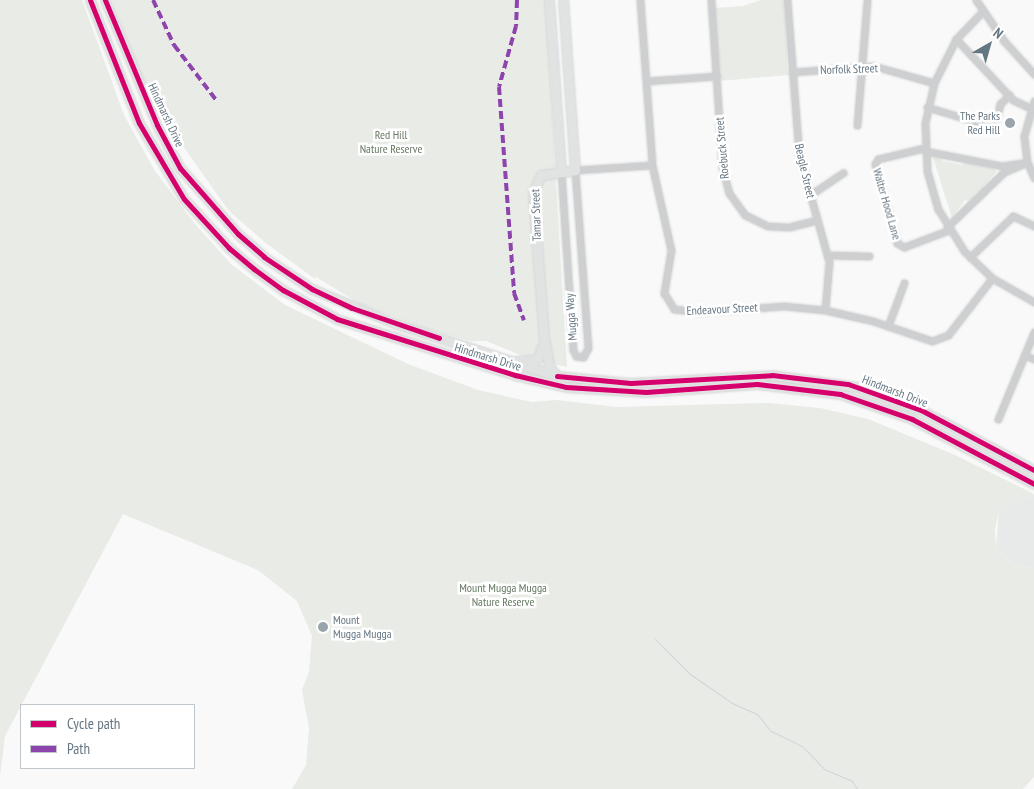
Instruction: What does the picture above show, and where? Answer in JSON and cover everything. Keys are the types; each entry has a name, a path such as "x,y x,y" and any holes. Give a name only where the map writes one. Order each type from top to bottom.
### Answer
{"main road":[{"name":"Hindmarsh Drive","path":"90,0 139,123 184,199 228,248 254,269 283,290 338,320 516,375 566,387 637,392 777,384 840,394 912,419 1034,484"},
{"name":"Hindmarsh Drive","path":"105,0 157,125 180,168 238,234 264,257 312,289 352,308 504,361 557,376 646,383 772,374 836,382 911,406 1034,470"},
{"name":"Mugga Way","path":"549,0 561,171"},
{"name":"Mugga Way","path":"563,0 575,170"},
{"name":"Tamar Street","path":"557,376 549,366 544,339 533,189 541,175 575,170"},
{"path":"504,361 535,360 541,354 544,339"}],"street":[{"name":"Endeavour Street","path":"640,0 652,165 671,250 664,293 674,309 697,312 784,306 825,310 888,326 928,341 941,340 949,333 992,278"},
{"name":"Roebuck Street","path":"712,0 722,167 726,187 737,207 749,218 773,227 789,227 817,220"},
{"name":"Beagle Street","path":"787,0 799,155 828,255 830,276 825,310"},
{"path":"857,125 867,0"},
{"path":"976,0 1034,74"},
{"path":"983,11 956,39 934,83 927,107 924,150 932,190 948,228 970,257 992,278 1034,302"},
{"path":"956,39 1010,96 1030,108"},
{"name":"Norfolk Street","path":"792,72 862,66 889,69 934,83"},
{"path":"646,81 717,76"},
{"path":"927,107 990,126 995,122 1000,104 1010,96"},
{"path":"1034,100 1030,108 1024,137 1027,162 1034,178"},
{"path":"924,150 1002,166 1027,162"},
{"name":"Walter Hood Lane","path":"924,150 878,159 875,164 897,244 904,247 948,228"},
{"path":"948,228 1004,172 1027,162"},
{"name":"Tamar Street","path":"575,170 652,165"},
{"name":"Mugga Way","path":"561,171 573,350 582,357 588,348 575,170"},
{"path":"810,195 843,173"},
{"path":"970,257 1013,216 1034,226"},
{"path":"828,255 869,256"},
{"path":"888,326 904,283"},
{"path":"998,419 1034,332"},
{"path":"1024,355 1034,359"}],"shaded area":[{"path":"1034,494 1034,568 1013,565 996,548 999,511"}],"green space":[{"name":"Mount Mugga Mugga Nature Reserve","path":"0,0 82,0 124,115 155,171 195,224 231,264 285,305 408,364 478,390 532,402 556,400 617,407 768,403 820,408 868,419 955,455 1034,494 999,511 995,530 996,548 1013,565 1034,568 1034,777 1023,789 292,789 306,765 309,728 302,690 309,672 312,636 297,601 258,570 123,514 22,704 20,704 20,708 5,736 0,777"},
{"name":"Red Hill Nature Reserve","path":"112,0 545,0 567,367 530,359 486,341 470,341 422,327 362,305 316,277 315,279 267,244 229,211 185,149 143,79"},
{"path":"761,0 784,0 788,75 719,81 715,8 743,6"},
{"path":"940,156 942,161 963,165 963,160 993,166 996,172 971,202 965,200 952,218 933,157"}],"waterway":[{"path":"655,639 690,674 732,703 757,714 771,731 802,746 824,769 852,781 857,789"}],"marked path":[{"path":"153,0 174,45 216,100"},
{"path":"517,0 516,26 499,87 514,293 524,320"}],"cycle path":[{"path":"90,0 139,123 184,199 229,248 254,269 283,290 337,319 515,375 566,387 646,392 757,384 840,394 912,419 1034,484"},
{"path":"105,0 157,125 180,168 238,234 264,257 312,289 352,308 439,338"},
{"path":"557,376 631,383 772,375 848,384 921,410 1034,470"}],"place":[{"name":"The Parks Red Hill","path":"1010,123"},
{"name":"Mount Mugga Mugga","path":"323,627"}]}
